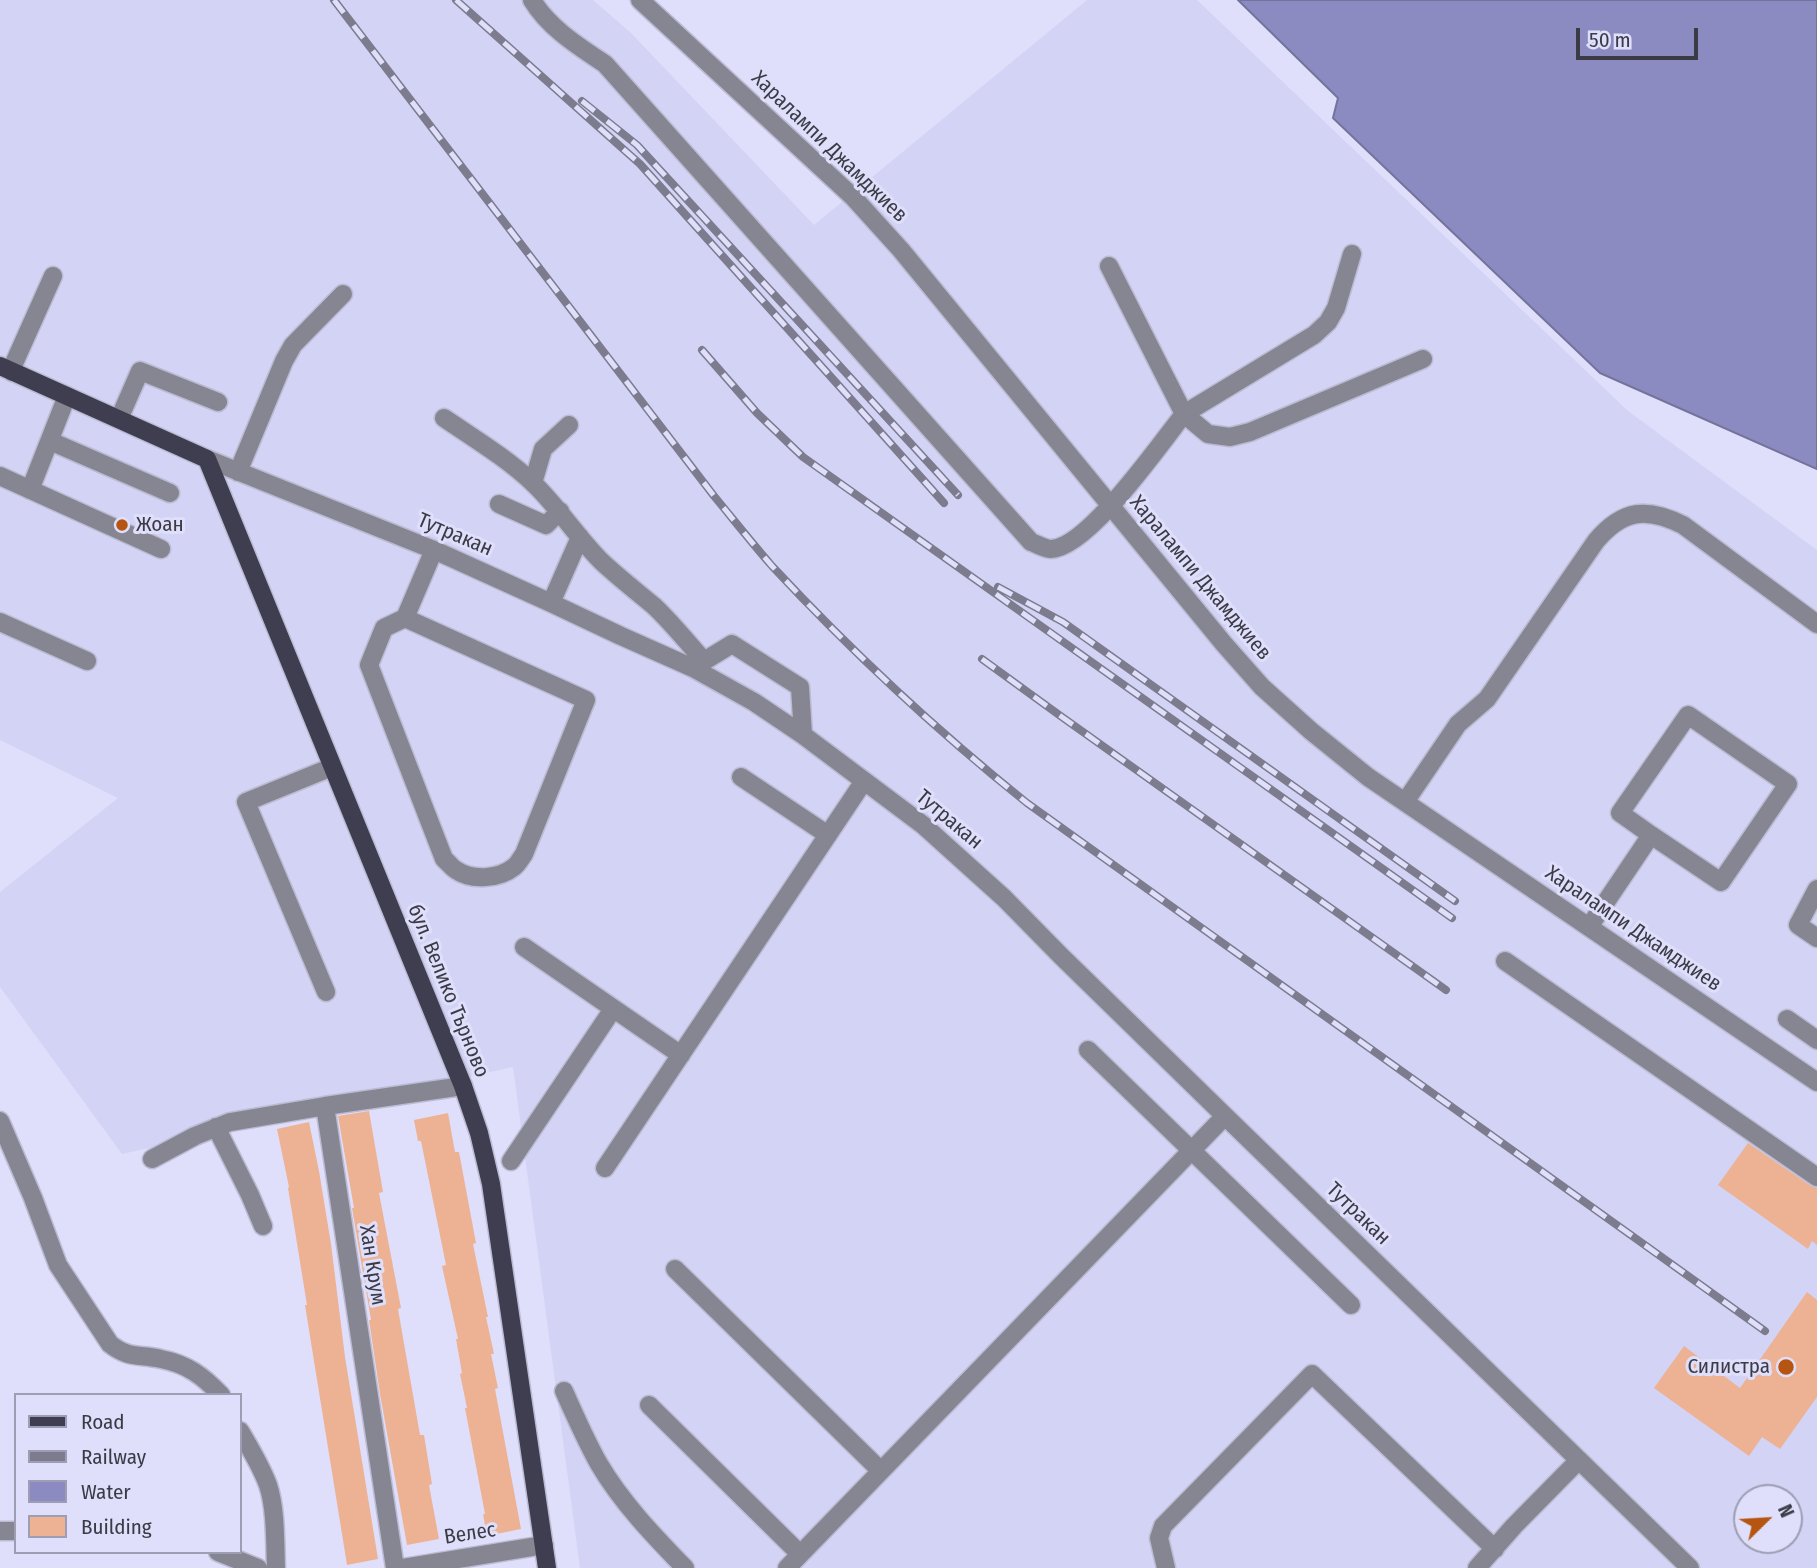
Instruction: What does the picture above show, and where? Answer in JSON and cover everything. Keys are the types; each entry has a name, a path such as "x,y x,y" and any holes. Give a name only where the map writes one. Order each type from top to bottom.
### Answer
{"main road":[{"name":"Тутракан","path":"6,369 207,459"},
{"name":"бул. Велико Търново","path":"207,459 463,1086 479,1133 491,1184 547,1568"}],"street":[{"path":"532,0 540,13 571,41 605,64 1031,541 1050,549 1070,544 1111,506 1184,414 1314,335 1328,322 1336,308 1352,254"},
{"name":"Харалампи Джамджиев","path":"640,0 853,197 901,250 1215,634 1262,687 1368,777 1817,1082"},
{"path":"1109,266 1184,414 1209,433 1230,436 1250,432 1423,359"},
{"path":"6,369 15,361 53,276"},
{"path":"237,472 293,345 343,294"},
{"path":"119,419 140,370 218,402"},
{"path":"30,490 67,396"},
{"path":"444,418 533,483 614,573 673,625 699,665 732,643 800,687 803,735"},
{"path":"533,483 543,449 569,425"},
{"path":"50,441 170,493"},
{"name":"Тутракан","path":"207,459 434,550 621,636 699,665 803,735 923,825 1004,898 1690,1568"},
{"path":"0,476 161,549"},
{"path":"499,504 546,525 560,511"},
{"path":"1405,802 1458,723 1486,699 1596,541 1609,526 1627,517 1646,512 1683,525 1817,624"},
{"path":"551,603 580,537"},
{"path":"405,618 586,700 524,854 515,867 501,874 483,878 467,875 455,870 444,859 369,665 384,628 405,618 434,550"},
{"path":"0,622 87,661"},
{"path":"1688,715 1788,784 1721,882 1651,835 1620,813 1688,715"},
{"path":"326,992 246,802 332,767"},
{"path":"741,777 828,835"},
{"path":"605,1168 864,781"},
{"path":"1590,927 1651,835"},
{"path":"1817,889 1798,925 1817,938"},
{"path":"523,947 681,1055"},
{"path":"1505,961 1817,1177"},
{"path":"511,1161 613,1009"},
{"path":"1787,1019 1817,1040"},
{"path":"1088,1050 1351,1304"},
{"path":"152,1159 195,1136 230,1122 463,1086"},
{"name":"Хан Крум","path":"325,1106 395,1568"},
{"path":"787,1568 1225,1116"},
{"path":"0,1121 58,1265 110,1344 121,1353 160,1358 184,1366 206,1379 219,1393"},
{"path":"216,1127 250,1195 262,1226"},
{"path":"676,1269 881,1471"},
{"path":"1166,1568 1159,1538 1163,1525 1312,1374 1495,1549"},
{"path":"564,1391 600,1465 622,1498 685,1568"},
{"path":"649,1405 800,1555"},
{"path":"242,1435 269,1488 276,1568"},
{"path":"1477,1568 1579,1460"},
{"name":"Велес","path":"403,1568 544,1545"},
{"path":"223,1554 258,1568"}],"shaded area":[{"path":"0,0 593,0 631,33 814,225 1087,0 1197,0 1628,411 1817,550 1817,1568 580,1568 513,1067 122,1154 0,987 0,892 118,798 0,740"}],"water":[{"path":"1238,0 1817,0 1817,469 1600,373 1333,118 1338,98"}],"building":[{"path":"369,1111 383,1192 379,1193 401,1308 398,1309 420,1435 424,1435 432,1484 429,1485 439,1539 407,1545 380,1394 371,1320 338,1116"},
{"path":"448,1113 455,1152 459,1152 476,1243 473,1244 494,1354 491,1354 498,1388 495,1389 521,1529 487,1536 465,1408 458,1339 442,1266 446,1265 421,1141 418,1141 414,1120"},
{"path":"309,1122 331,1244 345,1357 378,1559 347,1565 289,1187 277,1129"},
{"path":"1748,1143 1817,1188 1817,1245 1812,1241 1808,1249 1718,1185"},
{"name":"Силистра","path":"1807,1292 1817,1300 1817,1397 1780,1449 1762,1437 1749,1456 1654,1388 1684,1346 1740,1388"}],"railway":[{"path":"334,0 714,496 772,566 832,629 895,689 1027,803 1765,1331"},
{"path":"456,0 640,164 944,503"},
{"path":"582,101 637,145 958,495"},
{"path":"702,350 757,413 803,457 1452,918"},
{"path":"998,587 1063,622 1455,901"},
{"path":"982,659 1446,990"}],"place":[{"name":"Жоан","path":"122,525"},
{"name":"Силистра","path":"1786,1367"}]}
